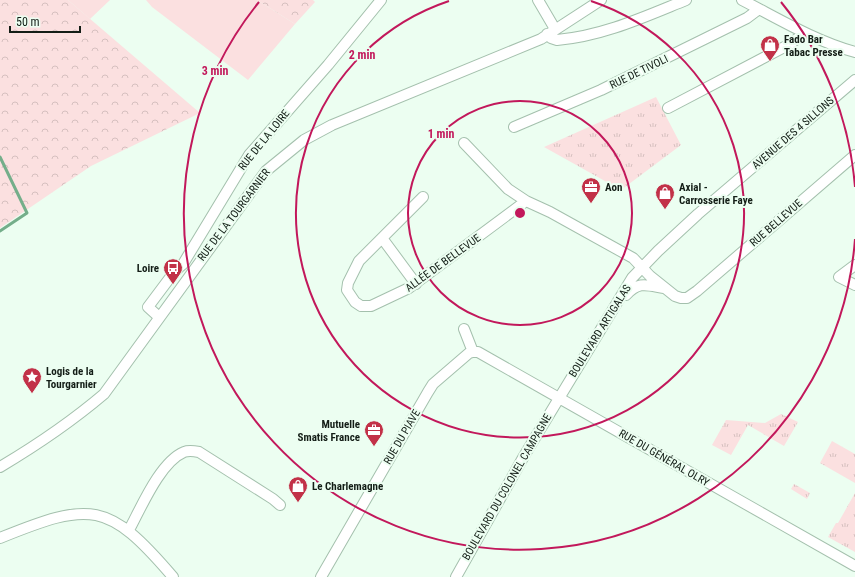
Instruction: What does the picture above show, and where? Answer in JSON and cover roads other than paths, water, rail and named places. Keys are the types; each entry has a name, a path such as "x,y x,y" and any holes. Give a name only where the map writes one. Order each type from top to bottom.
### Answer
{"street":[{"name":"RUE DE LA LOIRE","path":"160,317 148,307 175,271 183,264 249,155 328,66 381,0"},
{"path":"538,0 551,32 551,38 557,40 599,33 627,24 686,0"},
{"name":"RUE DE LA TOURGARNIER","path":"0,467 72,422 104,394 266,171 304,140 342,120 523,47 551,32 601,0"},
{"path":"742,0 805,33 840,48 855,52"},
{"name":"RUE DE TIVOLI","path":"514,127 601,90 747,18 759,9"},
{"path":"668,108 790,44 805,33"},
{"name":"AVENUE DES 4 SILLONS","path":"643,267 658,251 855,80"},
{"path":"464,143 508,189 526,201 535,204 633,258 664,288"},
{"name":"RUE BELLEVUE","path":"664,288 681,298 687,298 697,291 855,154"},
{"name":"ALLÉE DE BELLEVUE","path":"423,197 360,262 348,283 347,290 350,297 361,306 371,306 416,284 526,201"},
{"path":"382,238 416,284"},
{"path":"855,265 839,277 855,285"},
{"name":"BOULEVARD ARTIGALAS","path":"559,398 632,278 643,267"},
{"path":"615,306 638,285 664,288"},
{"path":"156,298 167,307"},
{"path":"464,329 473,352"},
{"name":"RUE DU GÉNÉRAL OLRY","path":"473,352 478,352 855,566"},
{"name":"RUE DU PIAVE","path":"321,577 433,384 469,353 473,352"},
{"name":"BOULEVARD DU COLONEL CAMPAGNE","path":"456,577 559,398"},
{"path":"129,530 155,482 168,464 183,452 191,450 199,452 280,505"},
{"path":"0,538 63,515 80,513 104,516 129,530 173,577"}],"waterway":[{"path":"0,157 27,213 0,231"}],"place":[{"name":"Fado Bar Tabac Presse","path":"770,62"},
{"name":"Aon","path":"591,204"},
{"name":"Axial - Carrosserie Faye","path":"665,210"},
{"name":"Loire","path":"173,285"},
{"name":"Logis de la Tourgarnier","path":"32,394"},
{"name":"Mutuelle Smatis France","path":"374,447"},
{"name":"Le Charlemagne","path":"298,503"}]}
